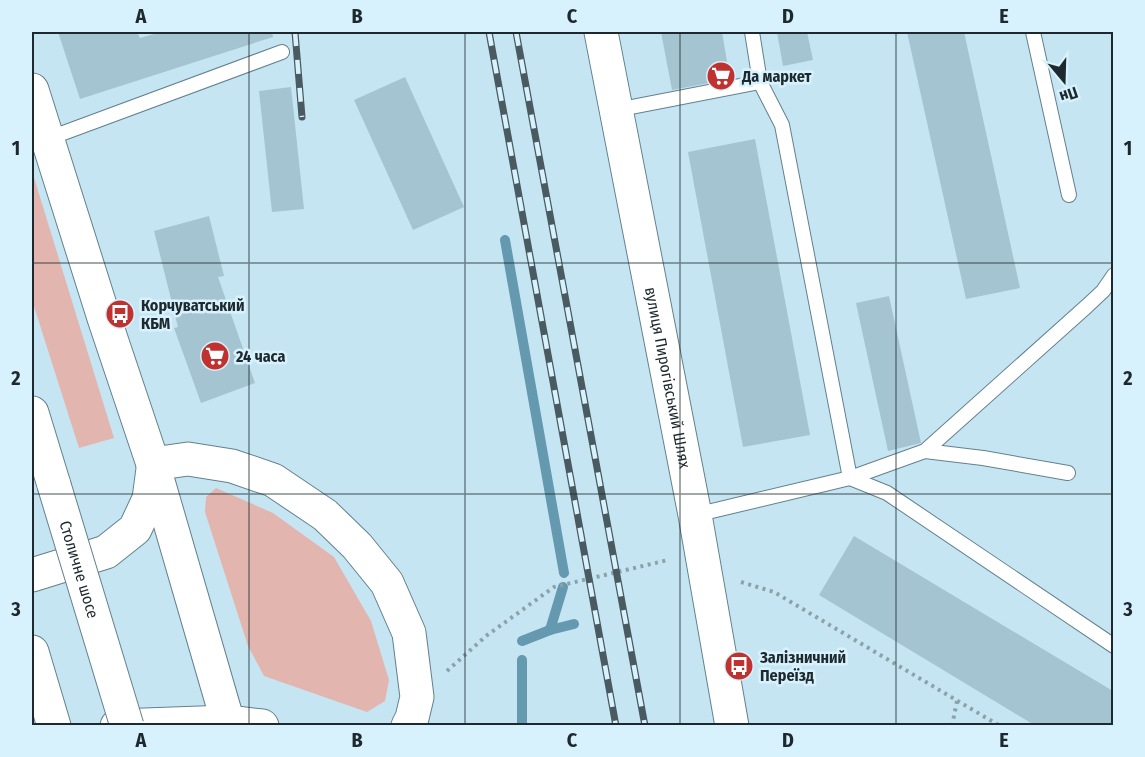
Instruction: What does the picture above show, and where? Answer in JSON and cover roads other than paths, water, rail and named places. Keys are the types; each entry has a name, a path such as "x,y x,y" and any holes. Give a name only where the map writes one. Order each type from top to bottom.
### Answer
{"main road":[{"name":"вулиця Пирогівський Шлях","path":"601,32 695,515 732,726"},
{"path":"32,90 153,464 228,724"},
{"name":"Столичне шосе","path":"32,413 127,726"},
{"path":"153,464 188,459 232,466 273,480 325,515 357,546 387,583 409,633 412,711"},
{"path":"32,575 106,552 135,530 149,499 153,464"},
{"path":"32,652 54,726"},
{"path":"117,726 228,724 261,726"}],"lane":[{"path":"752,32 760,82 782,125 850,478"},
{"path":"1033,32 1069,195"},
{"path":"47,139 282,52"},
{"path":"616,110 760,82"},
{"path":"695,515 850,478 925,451 1104,291 1113,275"},
{"path":"925,451 1068,472"},
{"path":"850,478 887,493 1113,646"}],"waterway":[{"path":"505,240 564,573"},
{"path":"550,630 563,587"},
{"path":"522,641 574,624"},
{"path":"522,660 522,726"}],"railway":[{"path":"295,32 302,117"},
{"path":"489,32 616,726"},
{"path":"516,32 645,726"}],"place":[{"name":"Да маркет","path":"721,76"},
{"name":"Корчуватський КБМ","path":"120,314"},
{"name":"24 часа","path":"215,356"},
{"name":"Залізничний Переїзд","path":"739,666"}]}
